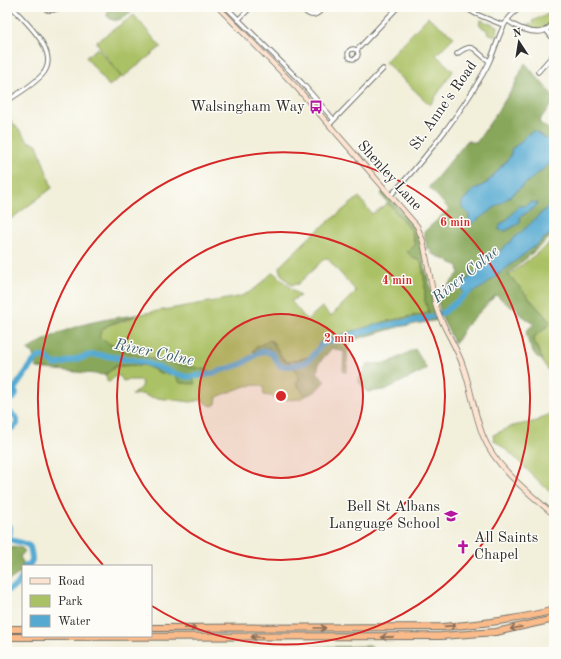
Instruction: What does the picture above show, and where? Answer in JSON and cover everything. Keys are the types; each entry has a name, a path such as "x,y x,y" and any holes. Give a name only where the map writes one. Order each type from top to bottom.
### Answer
{"highway":[{"path":"152,628 443,627 515,619 554,610"},
{"path":"152,637 441,636 496,632 554,620"},
{"path":"7,629 22,628"},
{"path":"7,637 22,637"}],"main road":[{"name":"Shenley Lane","path":"218,7 298,89 391,194 420,230 436,308 463,366 483,435 492,454 512,476 554,514"},
{"path":"540,652 554,649"}],"street":[{"path":"7,101 42,75 46,68 48,59 47,52 41,41 12,7"},
{"path":"46,7 50,11 63,7"},
{"path":"226,7 302,83 334,120"},
{"path":"234,24 251,7"},
{"path":"300,7 308,14 313,16 318,14 325,7"},
{"path":"357,50 398,7"},
{"path":"464,7 476,14 504,25"},
{"name":"St. Anne's Road","path":"391,194 426,154 462,106 490,61 507,20 522,7"},
{"path":"507,20 516,27 538,32 546,30 554,22"},
{"path":"546,30 554,40"},
{"path":"457,54 468,47 472,48 481,56 490,61"},
{"path":"538,72 554,54"},
{"path":"329,125 383,69"}],"green space":[{"path":"109,7 136,7 122,18 114,20 107,16"},
{"path":"553,12 554,20 540,30 532,30 523,27 533,23 532,21"},
{"path":"134,15 161,47 122,78 96,42"},
{"path":"428,17 454,37 436,55 453,71 430,105 385,62"},
{"path":"481,20 498,27 496,36 487,33 488,31 479,25"},
{"path":"98,48 121,77 109,86 86,57"},
{"path":"525,63 554,97 554,101 539,121 554,133 554,144 534,131 527,135 519,144 512,148 510,157 486,183 472,191 462,202 462,208 508,198 554,160 554,201 528,226 481,288 554,231 554,234 508,274 551,323 533,338 542,359 539,359 530,346 526,331 534,324 517,312 518,309 511,307 496,295 465,327 455,344 442,318 437,298 459,273 458,266 431,253 431,249 427,249 424,232 449,209 429,187 468,140 470,142 477,142 513,88","holes":["531,202 535,207 520,217 520,223 506,231 499,230 500,225"]},
{"path":"7,116 29,142 37,144 52,188 7,222"},
{"path":"382,192 384,192 407,217 417,232 438,320 398,327 353,340 348,347 347,372 343,372 344,352 332,348 319,363 317,372 325,381 315,392 305,396 296,383 299,379 292,364 281,366 275,355 268,347 255,352 253,351 255,348 269,340 272,341 284,360 288,362 309,357 321,341 329,338 388,321 429,313 425,301 425,284 421,261 413,258 407,252 415,245 411,230 382,196"},
{"path":"359,197 372,214 388,203 411,230 415,245 413,258 421,261 425,284 425,301 429,313 388,321 329,338 309,357 288,362 284,360 272,341 255,352 268,347 275,355 281,366 292,364 299,379 296,383 305,396 295,400 264,395 264,388 259,385 245,386 217,397 216,404 212,406 205,403 204,400 191,402 149,397 143,394 132,395 141,387 142,382 140,380 123,381 120,376 118,376 109,382 106,380 107,377 105,375 116,366 145,365 161,373 175,375 194,384 192,375 201,377 210,373 208,370 151,358 122,349 99,337 102,331 105,327 135,315 244,295 253,290 272,273 274,273 300,296 291,301 307,320 322,307 331,316 356,291 327,258 298,284 291,285 281,274 279,269 280,266 312,235"},
{"path":"554,240 554,378 542,361 533,338 551,323 509,275"},
{"path":"135,315 104,328 99,337 109,344 136,354 166,362 208,370 210,372 198,378 192,375 195,384 180,383 175,375 161,373 144,365 116,366 105,375 37,368 32,352 27,350 44,340 79,326 103,320"},
{"path":"415,349 427,369 385,390 367,392 358,381 367,364 388,363"},
{"path":"554,411 554,496 510,453 494,440 493,435 513,426 537,421"},
{"path":"17,547 22,548 25,551 20,557 23,562 22,572 7,582 7,548"},
{"path":"372,646 372,652 272,652 276,648"}],"water":[{"path":"534,131 554,144 554,160 508,198 473,223 469,221 469,214 462,208 462,202 472,191 487,183 510,157 512,148"},
{"path":"554,201 554,231 481,288 465,296 460,286"},
{"path":"531,202 538,203 535,207 520,217 520,223 505,231 499,230 500,225 506,221 519,206 525,206"}],"waterway":[{"name":"River Colne","path":"7,399 14,398 16,394 14,389 34,361 39,357 45,357 56,365 91,355 100,355 144,362 187,377 207,375 242,364 260,352 266,351 272,354 280,366 294,365 309,360 324,343 383,326 424,319 443,313 471,290"},
{"name":"River Colne","path":"7,409 17,419 17,424 7,430"},
{"name":"River Colne","path":"7,496 7,501"},
{"name":"River Colne","path":"7,524 10,528 9,538 30,547 32,560 28,565"},
{"name":"River Colne","path":"7,591 17,585 22,578"}],"place":[{"name":"Walsingham Way","path":"316,107"},
{"name":"Bell St Albans Language School","path":"451,516"},
{"name":"All Saints Chapel","path":"463,547"}]}
